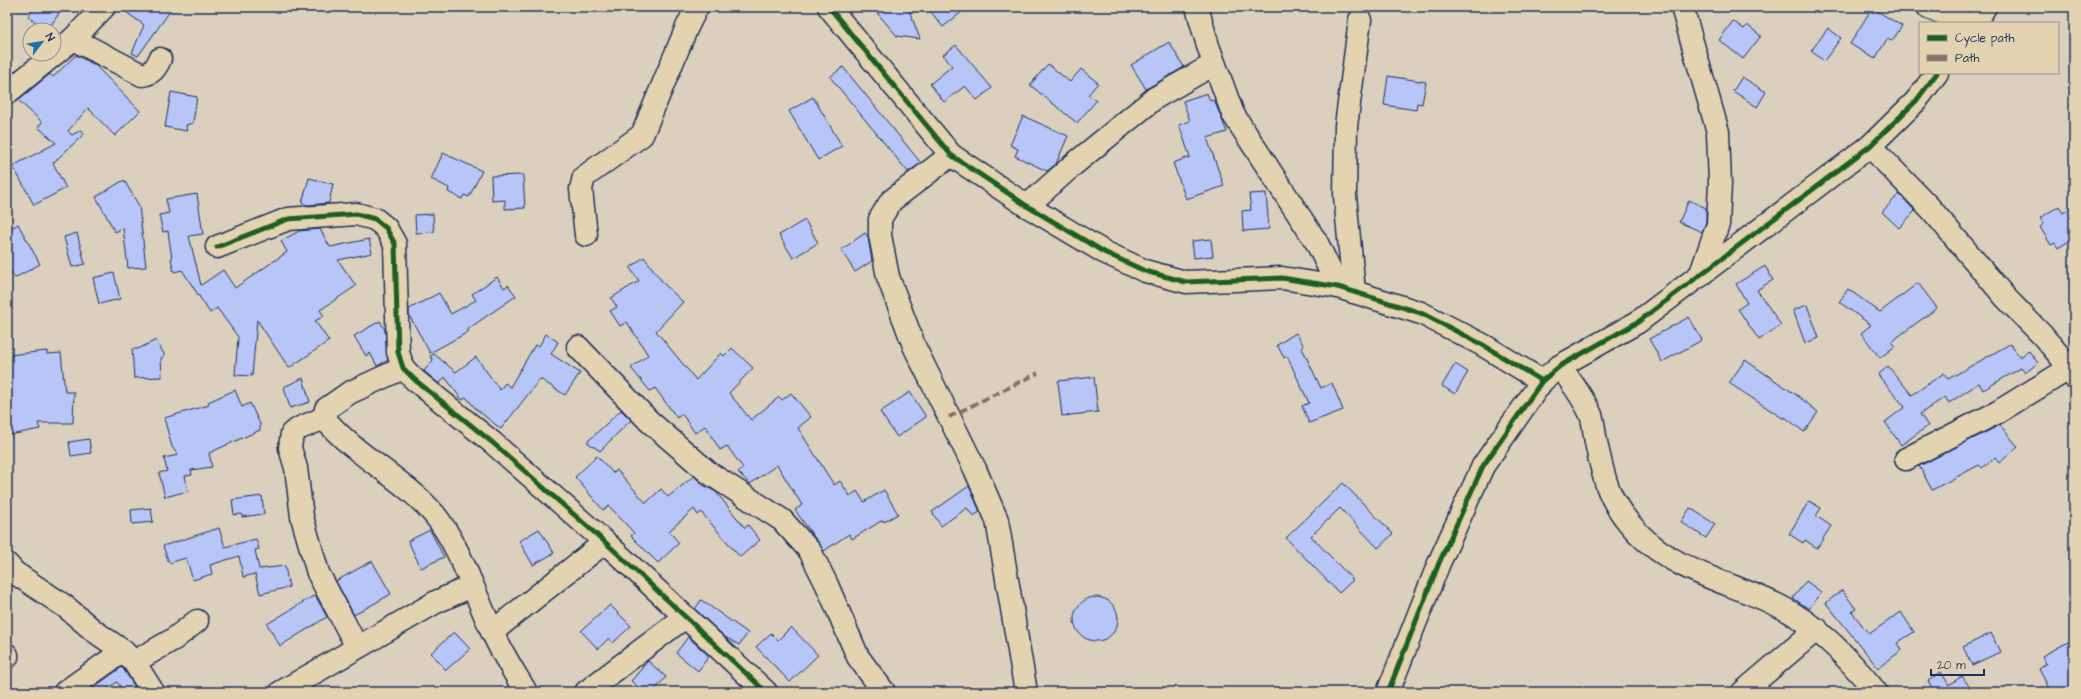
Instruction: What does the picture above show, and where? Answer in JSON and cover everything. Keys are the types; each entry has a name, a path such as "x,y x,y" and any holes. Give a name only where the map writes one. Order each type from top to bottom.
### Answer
{"street":[{"path":"7,93 73,39 104,7"},
{"path":"586,235 581,189 584,177 642,135 687,27 697,7"},
{"path":"829,7 951,155 1027,206 1104,252 1145,271 1186,282 1282,278 1346,290 1421,313 1483,345 1542,381"},
{"path":"1196,7 1214,64 1233,114 1346,290"},
{"path":"1682,7 1718,132 1720,184 1718,224 1700,276"},
{"path":"1928,7 1963,22"},
{"path":"1976,22 1985,7"},
{"path":"1346,290 1346,134 1360,20"},
{"path":"73,39 142,75 148,74 155,69 160,59"},
{"path":"1027,206 1090,150 1155,98 1214,64"},
{"path":"1388,692 1439,563 1483,466 1542,381 1560,366 1638,322 1870,146 1916,101 1936,74"},
{"path":"1870,146 1931,209 2005,297 2042,335 2072,372 1906,459"},
{"path":"951,155 891,201 880,219 880,235 888,277 915,348 975,469 997,520 1026,692"},
{"path":"217,247 288,219 356,214 375,219 386,228 394,244 398,352 403,368 493,443 605,542 766,692"},
{"path":"578,346 649,421 709,473 782,520 810,551 827,585 858,657 884,692"},
{"path":"1560,366 1579,392 1592,416 1606,487 1618,511 1639,534 1668,558 1704,576 1742,589 1778,605 1817,629 1853,664 1876,692"},
{"path":"324,418 326,409 349,393 403,368"},
{"path":"324,418 365,457 413,494 434,515 448,537 492,632 526,692"},
{"path":"324,418 300,428 292,434 290,448 296,468 302,516 318,573 357,647"},
{"path":"492,632 605,542"},
{"path":"7,564 15,573 66,607 94,631 128,656 153,692"},
{"path":"281,692 436,602 472,586"},
{"path":"586,692 684,617"},
{"path":"65,692 128,656 174,640 197,621"},
{"path":"1743,692 1817,629"}],"building":[{"path":"35,7 63,7 53,22 36,22 28,17"},
{"path":"119,7 173,7 138,56 132,53 144,25"},
{"path":"872,7 908,7 920,39 897,36"},
{"path":"927,7 968,7 943,27"},
{"path":"1872,8 1902,26 1892,41 1887,39 1875,59 1850,44"},
{"path":"1733,21 1744,29 1747,25 1761,36 1743,59 1719,40"},
{"path":"1828,28 1841,38 1824,61 1811,51"},
{"path":"1169,42 1184,67 1146,89 1131,65"},
{"path":"956,45 992,88 977,100 965,86 944,102 930,84 952,66 943,55"},
{"path":"76,55 95,65 140,111 115,136 88,108 68,131 72,135 81,130 84,134 53,163 66,188 34,205 13,166 56,143 38,127 42,122 18,100 50,74 53,77"},
{"path":"1048,64 1070,82 1081,69 1098,83 1088,95 1096,101 1077,123 1030,85"},
{"path":"843,67 921,163 908,172 830,77"},
{"path":"1388,76 1426,82 1422,104 1417,103 1416,110 1384,105"},
{"path":"1742,77 1766,92 1757,107 1733,91"},
{"path":"171,92 197,97 193,123 186,125 187,131 165,127"},
{"path":"1207,93 1210,101 1214,100 1227,132 1207,138 1224,186 1186,199 1173,163 1190,157 1179,125 1190,121 1183,101"},
{"path":"813,97 842,146 818,160 789,111"},
{"path":"1023,116 1068,136 1056,164 1047,171 1015,156 1018,149 1010,145"},
{"path":"443,153 482,171 469,197 464,195 462,199 448,192 449,188 431,179"},
{"path":"523,175 525,208 505,209 505,200 492,201 491,176"},
{"path":"309,178 333,184 329,203 308,205 302,203"},
{"path":"124,180 139,206 146,267 128,268 123,228 115,232 96,197"},
{"path":"1266,193 1269,229 1243,231 1242,211 1251,210 1249,194"},
{"path":"197,194 203,234 189,236 201,285 223,270 235,288 287,252 281,241 299,231 320,229 330,247 369,239 372,253 338,260 356,286 320,310 324,316 315,321 329,341 289,368 257,320 252,376 235,375 238,337 217,308 210,313 182,270 174,272 168,231 163,232 159,215 169,213 166,199"},
{"path":"1899,194 1915,211 1899,228 1882,212"},
{"path":"1689,200 1706,208 1706,222 1702,232 1679,222"},
{"path":"2059,206 2063,213 2074,206 2074,238 2058,248 2055,243 2051,245 2040,227 2044,224 2040,218"},
{"path":"433,214 434,232 416,233 415,215"},
{"path":"805,220 818,243 793,258 779,235"},
{"path":"18,224 40,264 15,278 7,265 7,231"},
{"path":"77,233 85,264 72,267 64,237"},
{"path":"865,233 868,237 872,261 855,272 841,250"},
{"path":"1211,239 1213,256 1194,258 1192,241"},
{"path":"644,257 664,284 683,302 656,331 696,380 721,353 724,356 732,348 753,368 729,393 751,420 779,397 782,400 791,393 811,417 798,428 834,485 840,481 850,496 857,491 864,502 884,490 898,514 884,522 883,520 852,539 849,534 824,551 795,510 802,505 777,465 750,484 738,472 743,468 727,446 720,450 705,426 695,433 682,414 677,418 655,388 650,391 631,368 648,355 627,322 620,326 610,311 617,307 611,298 639,281 630,268"},
{"path":"1765,266 1773,280 1757,290 1781,325 1759,340 1738,309 1747,303 1736,284"},
{"path":"114,273 120,299 99,304 93,278"},
{"path":"497,277 504,288 508,285 516,296 468,329 468,332 430,353 409,315 409,309 439,293 451,314 476,300 472,294"},
{"path":"1918,283 1937,308 1891,342 1895,346 1880,358 1861,333 1871,325 1839,302 1848,289 1880,312"},
{"path":"1807,305 1819,338 1805,343 1793,310"},
{"path":"1689,317 1702,340 1662,362 1649,339"},
{"path":"380,321 385,330 388,360 377,366 370,353 366,356 354,336"},
{"path":"1296,333 1304,346 1302,348 1321,388 1332,383 1343,410 1309,423 1302,406 1309,403 1287,356 1284,358 1277,345"},
{"path":"546,334 558,342 551,354 580,373 565,395 540,379 501,429 476,409 466,397 462,400 445,377 439,384 424,371 433,360 430,356 434,354 456,372 476,357 500,390 505,383 510,387 535,345 539,346"},
{"path":"156,340 165,356 161,358 162,377 134,378 132,349 138,349"},
{"path":"2010,344 2020,357 2029,351 2038,363 2025,373 2021,368 1983,390 1979,383 1949,403 1945,397 1920,414 1928,426 1901,445 1885,422 1905,407 1878,375 1888,366 1912,395 1944,373 1948,379"},
{"path":"47,351 47,354 61,353 65,392 74,392 73,423 38,423 40,429 10,435 7,422 8,355"},
{"path":"1745,360 1798,396 1818,412 1804,432 1785,417 1784,419 1729,383"},
{"path":"1455,364 1468,372 1455,394 1442,386"},
{"path":"1094,377 1098,412 1062,416 1058,381"},
{"path":"303,378 310,402 290,408 284,387"},
{"path":"235,390 242,407 250,403 260,424 260,430 209,453 212,467 191,470 192,475 185,476 188,491 165,497 159,473 167,471 164,458 178,455 172,447 164,418 209,405 208,402"},
{"path":"910,392 926,417 897,437 880,412"},
{"path":"621,410 631,420 600,451 587,442"},
{"path":"2000,425 2018,447 1999,463 1995,458 1982,468 1979,465 1932,490 1919,466"},
{"path":"89,439 91,453 71,456 69,442"},
{"path":"597,456 613,473 617,470 646,503 661,489 668,497 694,476 703,485 716,492 745,528 748,525 760,540 740,557 701,512 698,515 694,509 669,531 679,543 658,563 631,536 634,533 609,506 603,510 575,477"},
{"path":"1343,483 1393,534 1378,548 1340,508 1311,536 1353,580 1339,593 1286,538"},
{"path":"969,486 980,512 973,516 967,508 941,526 932,512"},
{"path":"262,496 264,514 242,517 242,514 234,515 232,500"},
{"path":"1809,501 1821,508 1816,516 1831,526 1817,548 1805,540 1803,543 1789,534"},
{"path":"151,508 153,522 132,524 131,510"},
{"path":"1690,508 1715,524 1706,538 1681,522"},
{"path":"219,528 225,547 256,539 259,549 255,550 259,569 285,566 289,587 260,594 255,574 243,577 239,556 210,565 212,574 193,580 186,558 169,563 163,546"},
{"path":"539,529 554,553 533,565 519,541"},
{"path":"430,530 444,557 421,568 408,541"},
{"path":"372,561 391,594 354,615 336,581"},
{"path":"1806,581 1821,592 1809,609 1793,598"},
{"path":"1842,590 1856,609 1852,612 1869,634 1901,612 1914,632 1897,643 1902,650 1878,668 1826,603"},
{"path":"315,595 327,617 280,646 267,624"},
{"path":"1096,597 1108,601 1114,607 1118,619 1114,631 1108,637 1096,641 1084,637 1078,631 1074,619 1078,607 1084,601"},
{"path":"701,600 748,633 739,645 725,637 695,609"},
{"path":"610,605 631,626 613,643 609,638 598,649 581,631"},
{"path":"791,627 818,655 790,682 756,647 771,633 778,640"},
{"path":"454,632 470,649 446,670 431,653"},
{"path":"1991,633 2000,652 1972,665 1963,647"},
{"path":"688,637 709,656 698,671 676,653"},
{"path":"2074,639 2074,692 2051,692 2039,669 2046,664 2042,656"},
{"path":"648,661 666,677 653,692 644,692 631,681"},
{"path":"122,667 138,692 124,692 117,682 103,692 87,692"},
{"path":"1941,672 1949,685 1962,676 1973,692 1935,692 1928,681"}],"marked path":[{"path":"949,417 1038,373"}],"cycle path":[{"path":"829,7 951,155 1027,206 1104,252 1145,271 1186,282 1282,278 1338,287 1421,313 1483,345 1542,381"},
{"path":"1388,692 1439,563 1483,466 1542,381 1560,366 1638,322 1870,146 1916,101 1936,74"},
{"path":"217,247 288,219 356,214 375,219 386,228 395,244 398,352 403,368 415,380 493,443 605,542 766,692"}]}
